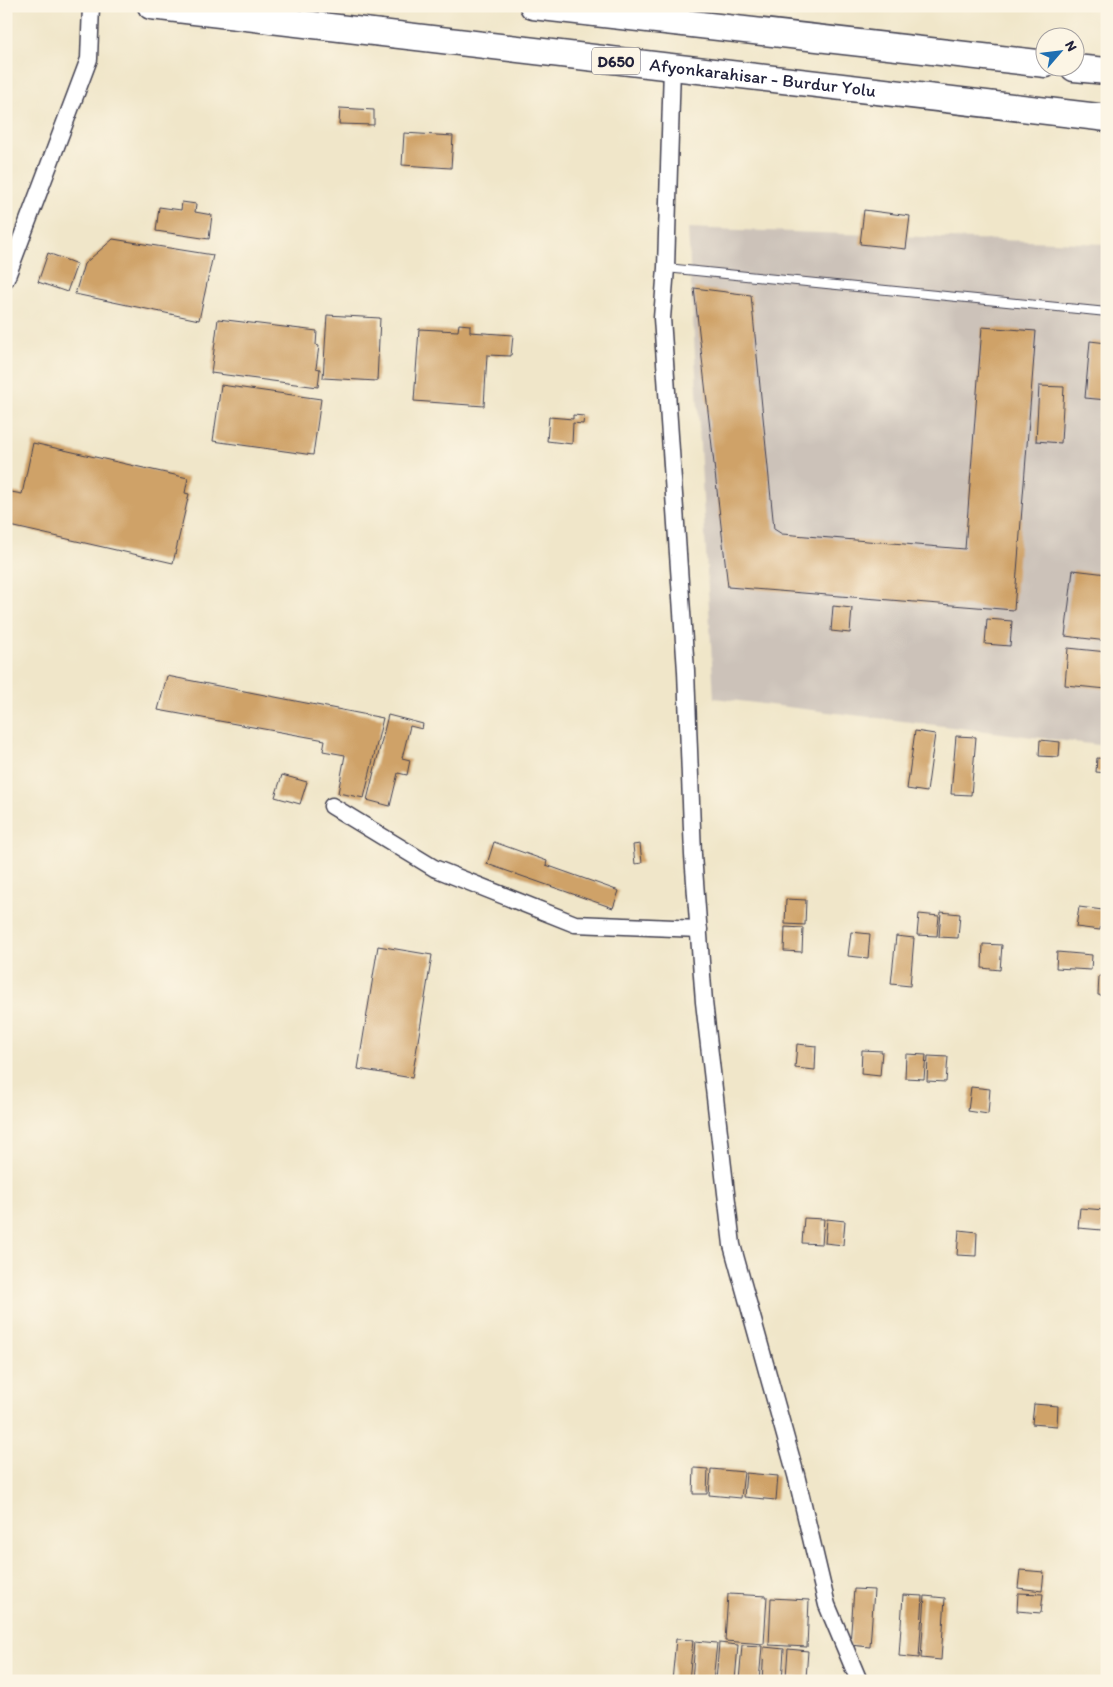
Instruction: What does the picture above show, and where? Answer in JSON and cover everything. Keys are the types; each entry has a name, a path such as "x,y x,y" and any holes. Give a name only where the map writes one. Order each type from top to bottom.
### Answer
{"highway":[{"name":"Afyonkarahisar - Burdur Yolu","path":"151,6 1107,118"},
{"path":"533,6 1036,63"},
{"path":"1086,69 1107,71"}],"street":[{"path":"6,279 89,59 91,6"},
{"path":"672,68 666,268 662,318 686,671 693,855 704,1002 732,1245 796,1475 827,1605 858,1681"},
{"path":"332,806 434,868 575,924 699,929"}],"lane":[{"path":"666,268 1107,312"}],"shaded area":[{"path":"688,228 1107,244 1107,746 714,698"}],"building":[{"path":"340,108 374,110 374,125 339,124"},
{"path":"404,133 453,136 451,168 402,165"},
{"path":"182,202 196,204 195,212 212,215 209,239 156,231 159,207 181,210"},
{"path":"864,210 910,216 906,249 860,244"},
{"path":"113,239 213,255 199,320 75,294 84,264"},
{"path":"48,253 77,264 67,292 38,282"},
{"path":"694,288 751,295 774,529 782,534 965,549 982,327 1036,331 1014,610 728,587"},
{"path":"327,315 380,318 377,381 323,378"},
{"path":"218,319 317,331 316,345 319,346 316,368 320,369 318,387 211,373"},
{"path":"459,324 470,325 470,332 513,335 511,356 487,355 484,406 414,401 419,329 458,331"},
{"path":"1090,341 1107,343 1107,400 1085,398"},
{"path":"221,385 321,399 313,455 213,441"},
{"path":"1039,386 1064,387 1061,443 1036,441"},
{"path":"1105,410 1107,410 1107,435 1103,435"},
{"path":"573,415 584,416 583,424 573,423 572,444 547,441 549,417 573,419"},
{"path":"1105,442 1107,442 1107,471 1103,471"},
{"path":"33,443 188,478 185,493 189,494 173,563 6,525 6,491 22,494"},
{"path":"1073,570 1107,574 1107,641 1065,636"},
{"path":"833,606 852,608 850,633 831,631"},
{"path":"987,619 1012,621 1010,646 985,644"},
{"path":"1068,648 1107,652 1107,689 1065,685"},
{"path":"167,676 383,718 364,798 338,793 345,755 323,751 325,740 158,710"},
{"path":"388,715 423,724 422,729 410,726 402,758 410,760 407,775 398,773 390,806 367,800"},
{"path":"915,731 935,734 927,792 907,789"},
{"path":"956,736 976,737 971,795 951,794"},
{"path":"1040,740 1060,742 1059,757 1039,756"},
{"path":"1097,758 1107,759 1107,773 1096,772"},
{"path":"282,775 307,782 300,804 275,797"},
{"path":"494,842 547,861 546,865 619,891 613,908 487,864"},
{"path":"640,844 642,863 635,864 633,845"},
{"path":"786,899 806,900 805,925 785,924"},
{"path":"1079,907 1103,910 1100,930 1076,927"},
{"path":"941,912 960,914 958,938 939,937"},
{"path":"919,914 939,916 937,936 917,935"},
{"path":"785,927 803,928 802,952 784,951"},
{"path":"851,932 870,934 868,958 848,956"},
{"path":"896,936 914,938 910,986 891,984"},
{"path":"983,944 1002,945 1000,970 982,968"},
{"path":"378,946 432,955 412,1078 358,1069"},
{"path":"1057,952 1092,955 1091,970 1056,968"},
{"path":"1099,976 1106,976 1106,996 1098,995"},
{"path":"797,1044 816,1046 815,1070 795,1068"},
{"path":"862,1050 882,1051 880,1076 861,1074"},
{"path":"906,1054 926,1055 924,1079 905,1078"},
{"path":"928,1056 948,1057 946,1082 927,1081"},
{"path":"971,1087 990,1089 988,1114 968,1111"},
{"path":"1080,1208 1104,1210 1102,1230 1078,1228"},
{"path":"804,1218 824,1219 822,1244 802,1243"},
{"path":"827,1219 845,1221 843,1245 825,1243"},
{"path":"959,1230 977,1232 976,1256 957,1255"},
{"path":"1034,1404 1058,1406 1057,1426 1032,1424"},
{"path":"694,1468 708,1469 707,1494 693,1494"},
{"path":"711,1469 744,1472 741,1498 709,1495"},
{"path":"746,1473 778,1476 776,1500 744,1497"},
{"path":"1020,1570 1044,1572 1042,1591 1018,1588"},
{"path":"854,1589 874,1590 870,1647 850,1645"},
{"path":"1018,1593 1043,1594 1041,1613 1017,1611"},
{"path":"728,1594 767,1596 764,1644 725,1641"},
{"path":"903,1595 923,1596 919,1658 899,1656"},
{"path":"925,1596 945,1598 941,1660 921,1658"},
{"path":"771,1598 809,1600 807,1647 769,1645"},
{"path":"676,1639 693,1640 689,1681 672,1681"},
{"path":"695,1641 717,1643 713,1681 692,1681"},
{"path":"719,1643 738,1645 735,1681 716,1681"},
{"path":"742,1645 762,1646 759,1681 739,1681"},
{"path":"764,1647 784,1649 782,1681 762,1681"},
{"path":"788,1649 808,1651 806,1678 786,1677"}]}
